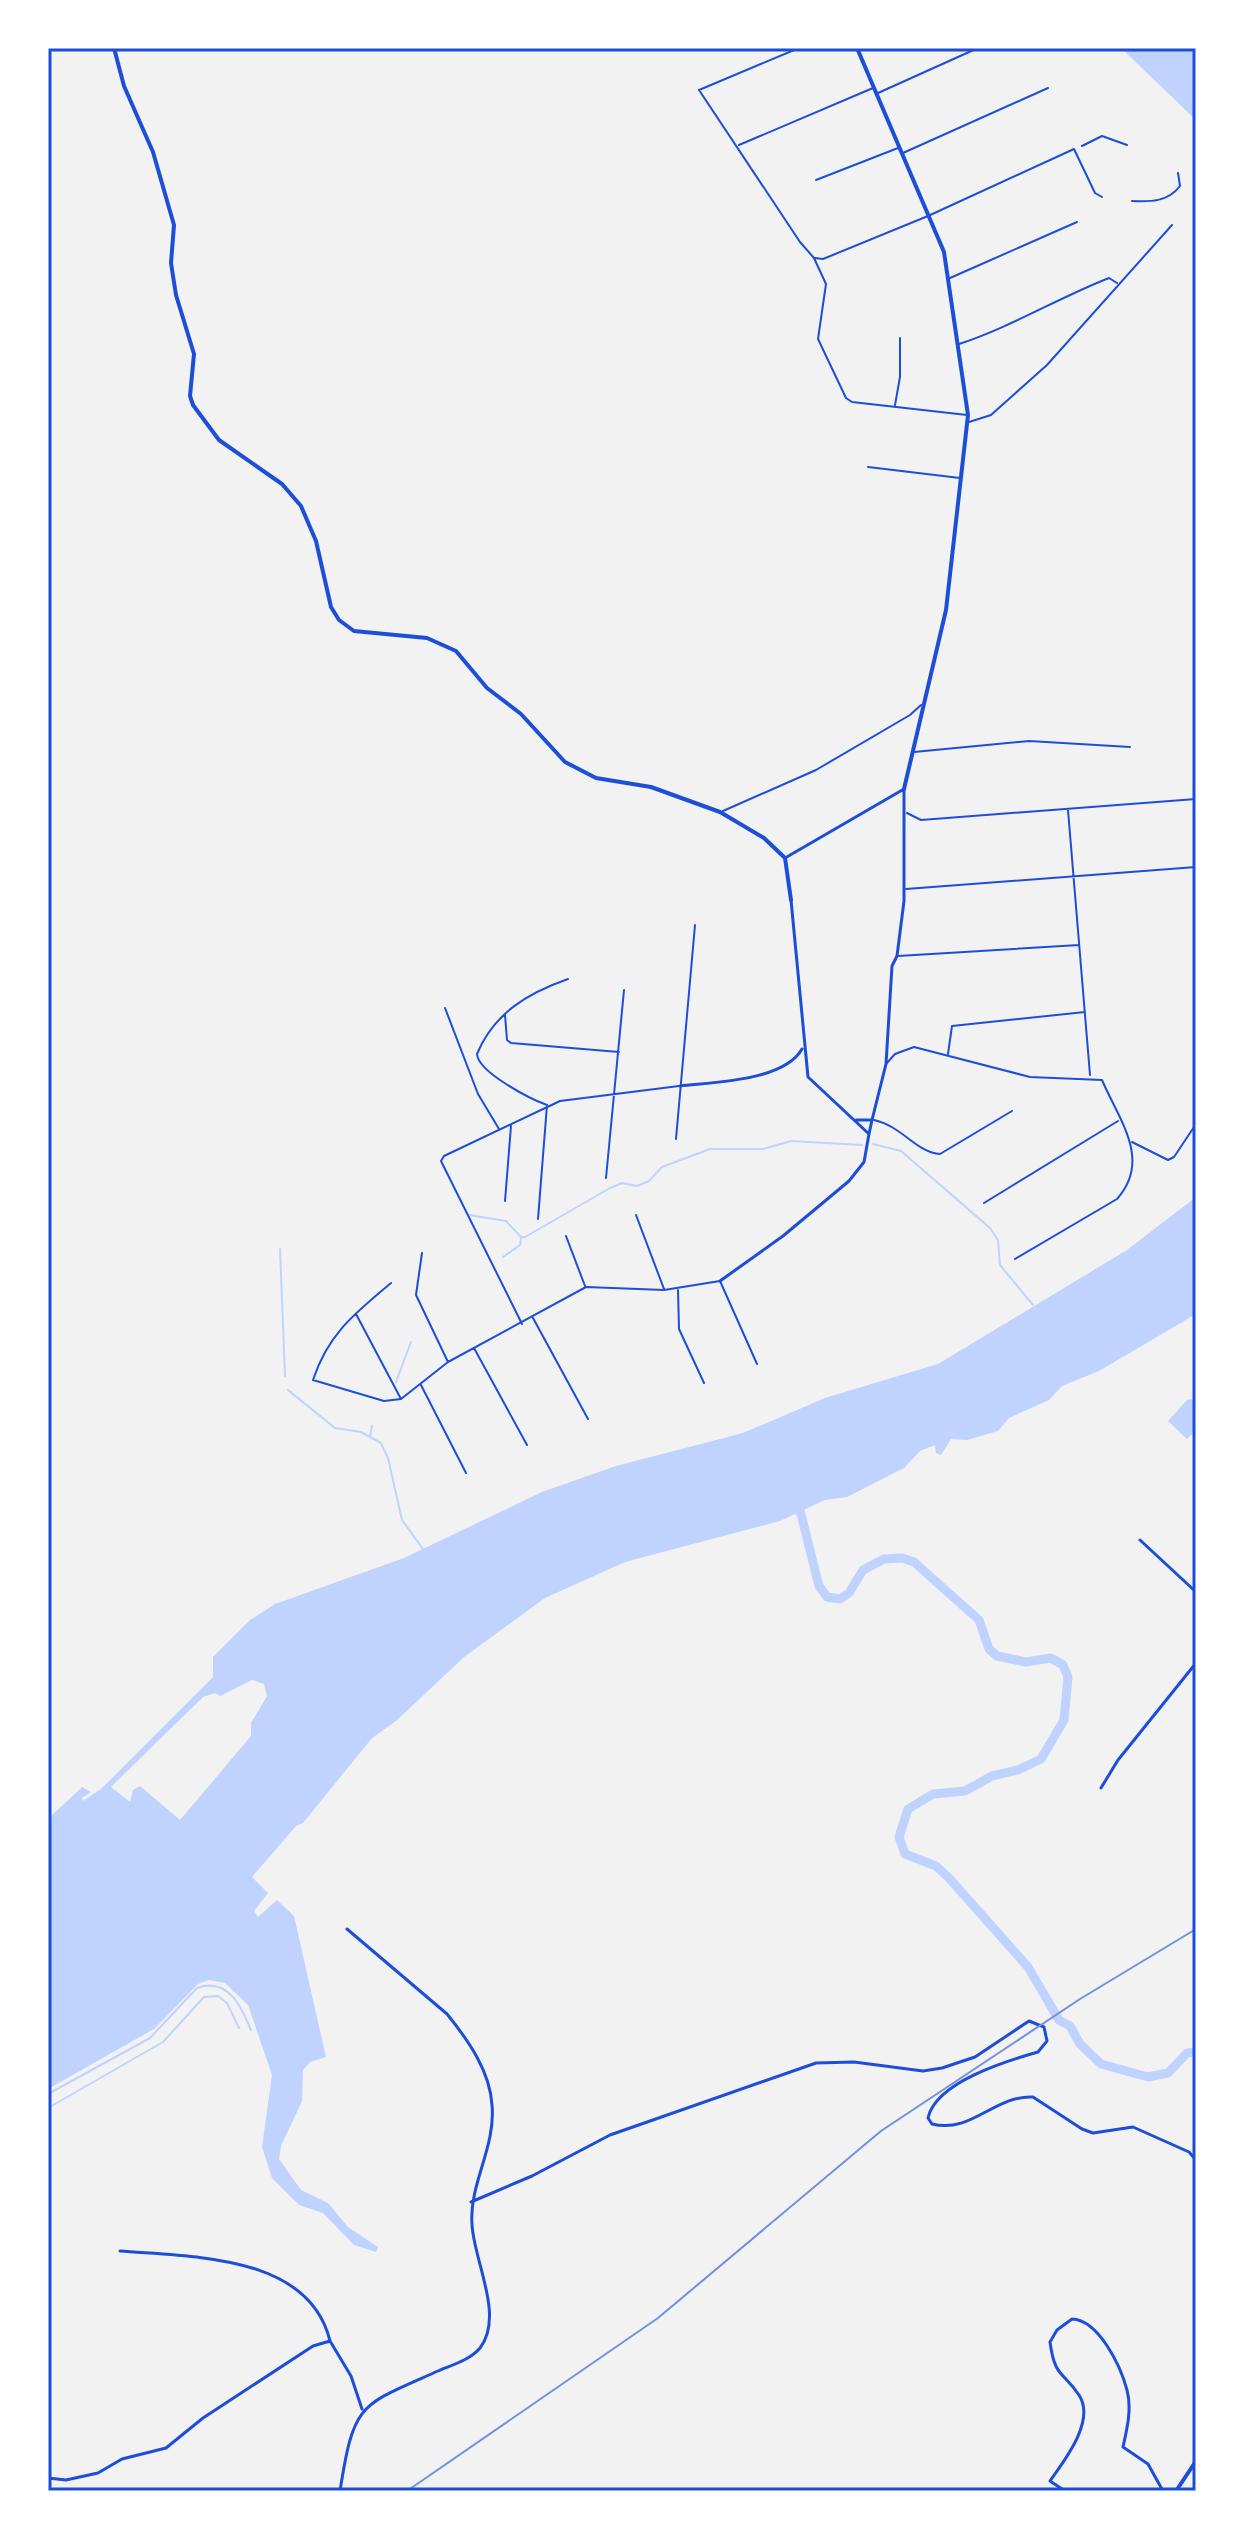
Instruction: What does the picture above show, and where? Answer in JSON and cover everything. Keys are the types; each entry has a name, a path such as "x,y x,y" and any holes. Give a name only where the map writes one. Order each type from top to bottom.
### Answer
{"street":[{"path":"114,48 124,86 153,152 174,225 171,263 194,354 190,396 193,405 219,440 282,484 301,506 316,541 331,607 339,620 354,631 427,638 456,651 487,688 521,714 565,762 612,783 651,787 720,812 764,838 785,858 808,1077 838,1109 856,1120 869,1134"},
{"path":"720,1281 842,1188 864,1162 886,1064 892,966 897,956 905,889 902,862 907,813 904,789 946,610 968,422 944,252 857,48"},
{"path":"785,858 904,789"},
{"path":"680,1086 766,1073 798,1056 804,1046"},
{"path":"856,1120 872,1120"},
{"path":"1140,1540 1196,1592"},
{"path":"1101,1788 1118,1760 1196,1663"},
{"path":"340,2491 353,2426 362,2409 376,2399 465,2360 480,2347 489,2318 474,2248 471,2202 488,2150 492,2121 492,2103 477,2057 447,2014 347,1929"},
{"path":"471,2202 532,2176 610,2135 816,2063 854,2062 923,2071 942,2068 975,2057 1029,2021 1044,2027 1047,2041 1044,2047 1038,2052 981,2070 949,2091 930,2107 928,2118 932,2124 960,2126 1004,2101 1033,2097 1082,2129 1093,2133 1133,2127 1189,2152 1196,2160"},
{"path":"120,2251 188,2256 250,2268 292,2284 318,2309 330,2341 351,2376 362,2409"},
{"path":"1065,2491 1050,2481 1074,2445 1082,2414 1079,2396 1063,2380 1053,2363 1050,2342 1057,2330 1072,2319 1086,2322 1109,2349 1128,2391 1129,2417 1123,2447 1148,2464 1163,2491"},
{"path":"48,2478 66,2480 98,2473 122,2459 166,2448 203,2418 313,2346 330,2341"},
{"path":"1176,2491 1196,2461"}],"lane":[{"path":"799,48 699,90 800,242 814,258 826,284 818,339 852,402 968,415"},
{"path":"738,146 978,48"},
{"path":"816,180 900,150 1048,88"},
{"path":"1082,146 1102,136 1127,145"},
{"path":"814,258 823,259 928,216 1074,149 1095,193 1102,197"},
{"path":"1132,201 1155,202 1175,193 1180,186 1178,173"},
{"path":"947,279 1077,222"},
{"path":"968,422 991,415 1047,365 1084,319 1112,295 1118,284 1172,225"},
{"path":"957,345 1109,278 1118,284"},
{"path":"895,406 900,377 900,338"},
{"path":"868,467 961,478"},
{"path":"720,812 816,770 922,705"},
{"path":"913,752 1029,741 1130,747"},
{"path":"907,813 921,820 1196,799"},
{"path":"1068,809 1091,1077"},
{"path":"905,889 1196,867"},
{"path":"676,1139 695,925"},
{"path":"897,956 1080,945"},
{"path":"547,1105 520,1094 477,1061 483,1038 504,1014 528,995 568,979"},
{"path":"606,1178 624,990"},
{"path":"445,1008 478,1094 500,1130"},
{"path":"948,1055 952,1026 1085,1012"},
{"path":"504,1014 507,1040 511,1043 619,1052"},
{"path":"886,1064 895,1054 914,1047 1030,1077 1053,1080 1091,1077 1102,1080 1131,1141 1134,1168 1117,1199 1015,1259"},
{"path":"522,1324 441,1161 451,1151 547,1105 680,1086"},
{"path":"538,1219 547,1105"},
{"path":"872,1120 898,1127 930,1153 940,1154 1012,1111"},
{"path":"984,1203 1119,1120"},
{"path":"505,1201 512,1124"},
{"path":"1131,1141 1168,1160 1174,1157 1196,1124"},
{"path":"636,1215 664,1290"},
{"path":"566,1236 586,1287"},
{"path":"422,1253 416,1295 448,1362"},
{"path":"391,1283 355,1313 322,1351 313,1380 384,1401 401,1399 448,1362 586,1287 664,1290 720,1281 757,1364"},
{"path":"678,1289 679,1329 704,1383"},
{"path":"355,1313 401,1399"},
{"path":"533,1318 588,1419"},
{"path":"474,1348 527,1445"},
{"path":"420,1384 466,1473"}],"water":[{"path":"1121,48 1196,48 1196,120"},
{"path":"1196,1197 1196,1314 1099,1371 1062,1386 1049,1400 1009,1418 998,1431 967,1440 951,1439 941,1455 936,1453 935,1445 920,1451 904,1468 847,1497 825,1500 780,1521 625,1562 545,1598 464,1657 396,1721 372,1738 303,1823 296,1826 252,1877 268,1893 254,1911 258,1917 277,1900 294,1916 326,2057 310,2062 303,2070 302,2101 281,2146 279,2159 301,2190 328,2203 348,2227 378,2247 376,2252 354,2245 323,2213 299,2205 272,2178 262,2147 272,2075 248,2005 225,1983 209,1980 198,1984 154,2029 48,2089 48,1819 82,1787 91,1792 82,1798 83,1801 101,1789 213,1677 213,1657 250,1620 275,1604 404,1558 542,1492 616,1466 743,1433 825,1398 938,1364 1127,1250","holes":["252,1680 264,1684 267,1696 251,1723 251,1736 180,1820 140,1786 133,1790 130,1802 111,1787 203,1697 215,1693 220,1696"]},
{"path":"1192,1399 1196,1403 1196,1430 1187,1439 1168,1421 1187,1400"}],"waterway":[{"path":"469,1215 506,1221 521,1237 525,1237 610,1188 622,1183 637,1186 649,1181 662,1167 710,1149 763,1149 791,1141 862,1145"},
{"path":"873,1144 901,1151 990,1228 998,1240 1000,1265 1033,1305"},
{"path":"503,1257 520,1245 521,1239"},
{"path":"280,1249 285,1376"},
{"path":"396,1382 411,1342"},
{"path":"288,1390 335,1428 361,1432 381,1443 388,1458 402,1520 423,1549"},
{"path":"370,1437 372,1426"},
{"path":"798,1502 819,1586 827,1597 840,1599 849,1593 863,1570 884,1559 902,1558 914,1562 979,1620 989,1649 997,1656 1026,1662 1051,1658 1063,1665 1068,1677 1064,1720 1041,1759 1018,1770 992,1776 965,1791 933,1794 908,1809 899,1837 905,1854 936,1866 949,1878 1028,1967 1059,2020 1070,2026 1080,2044 1101,2064 1148,2077 1168,2073 1187,2053 1196,2052"},
{"path":"48,2094 150,2038 197,1988 208,1986 225,1990 238,2003 251,2030"},
{"path":"48,2108 163,2042 204,1997 218,1996 227,2003 239,2028"}],"railway":[{"path":"407,2491 658,2318 881,2131 1080,1999 1196,1929"}]}
